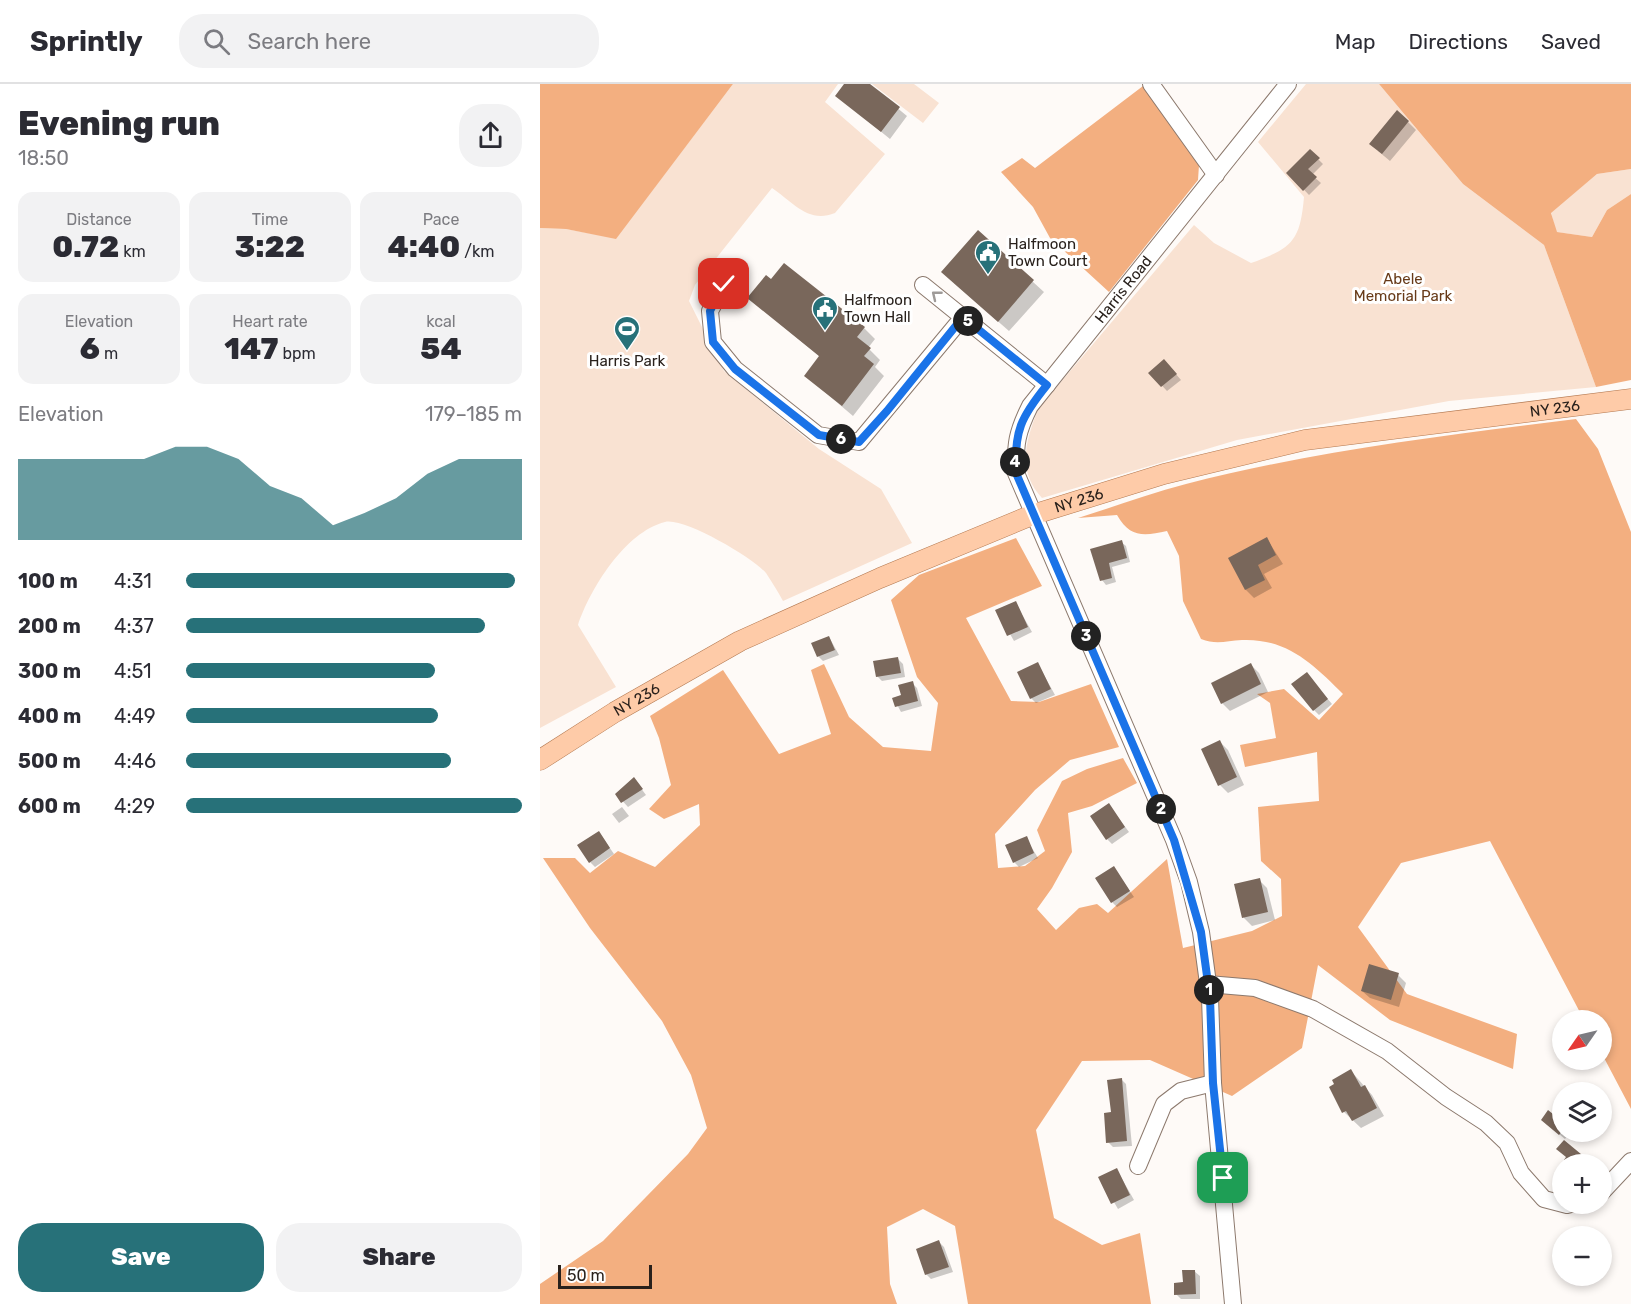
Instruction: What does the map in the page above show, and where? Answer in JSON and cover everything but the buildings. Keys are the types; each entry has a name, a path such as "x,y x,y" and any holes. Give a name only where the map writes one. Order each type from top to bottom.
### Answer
{"main road":[{"name":"NY 236","path":"540,760 615,712 740,641 880,578 1032,515 1164,474 1305,440 1631,399"}],"street":[{"path":"1151,84 1216,175"},
{"name":"Harris Road","path":"1233,1304 1213,1083 1208,984 1201,932 1174,840 1032,515 1016,473 1016,436 1030,406 1288,84"},
{"path":"724,284 710,311 713,342 735,369 819,435 859,442 963,317"},
{"path":"923,285 1047,385"},
{"path":"1208,984 1255,988 1313,1009 1387,1051 1446,1097 1486,1123 1507,1143 1521,1173 1544,1199 1552,1201"},
{"path":"1138,1166 1164,1104 1181,1091 1213,1083"},
{"path":"1612,1181 1631,1161"}],"green space":[{"name":"Harris Park","path":"733,84 838,84 825,102 885,154 835,213 825,216 809,214 772,188 695,285 689,301 724,371 819,449 881,489 912,543 783,601 766,573 759,566 718,540 674,522 665,522 650,528 623,549 611,564 591,595 578,625 616,687 540,728 540,228 566,229 616,238"},
{"path":"872,84 914,84 939,103 923,123"},
{"name":"Abele Memorial Park","path":"1306,84 1379,84 1463,184 1544,245 1596,387 1449,401 1237,440 1042,498 1029,477 1026,466 1027,444 1038,409 1194,225 1214,243 1251,263 1276,253 1285,247 1296,234 1304,197 1258,142"},
{"path":"1631,169 1631,194 1607,210 1592,237 1556,232 1551,212 1597,174"}],"shaded area":[{"path":"540,84 733,84 616,239 566,229 540,228"},
{"path":"1379,84 1631,84 1631,169 1597,174 1551,213 1557,232 1592,237 1607,210 1631,194 1631,380 1596,387 1544,245 1463,184"},
{"path":"1143,86 1190,148 1199,165 1198,180 1109,292 1050,238 1033,207 1001,172 1022,158 1035,168"},
{"path":"1576,419 1598,449 1631,532 1631,1109 1610,1070 1612,1010 1579,1010 1490,841 1401,863 1358,927 1407,994 1517,1034 1513,1069 1390,1020 1318,965 1302,1048 1232,1096 1150,1060 1082,1061 1036,1130 1054,1218 1102,1245 1140,1233 1151,1304 968,1304 955,1226 923,1209 887,1227 890,1284 897,1304 540,1304 540,1284 603,1241 688,1154 707,1128 691,1075 662,1021 590,928 543,858 575,858 590,873 618,851 655,867 700,825 699,804 664,819 649,809 671,785 659,738 650,716 723,670 779,754 831,734 811,670 824,664 849,717 883,747 931,751 938,703 917,677 891,600 919,575 1016,538 1042,586 966,618 1011,701 1039,702 1091,684 1119,747 1070,760 1035,790 995,834 998,868 1025,866 1045,851 1037,830 1062,781 1087,769 1123,758 1137,783 1092,806 1068,813 1072,852 1037,909 1056,930 1079,908 1097,904 1108,913 1167,859 1183,948 1252,931 1282,916 1281,879 1261,861 1258,807 1319,801 1317,752 1245,767 1240,745 1276,738 1270,703 1257,694 1284,689 1319,720 1343,694 1310,664 1286,649 1258,641 1216,642 1201,639 1183,601 1179,556 1167,531 1138,534 1127,528 1117,515 1078,518 1173,488 1234,472 1331,453"}],"place":[{"name":"Halfmoon Town Court","path":"988,276"},
{"name":"Halfmoon Town Hall","path":"825,332"},
{"name":"Harris Park","path":"627,352"}],"route":[{"path":"724,284 710,311 713,342 735,369 819,435 859,442 963,317 1047,385 1030,406 1016,436 1016,473 1032,515 1099,663 1174,840 1189,882 1201,932 1210,998 1213,1083 1223,1178"}]}
